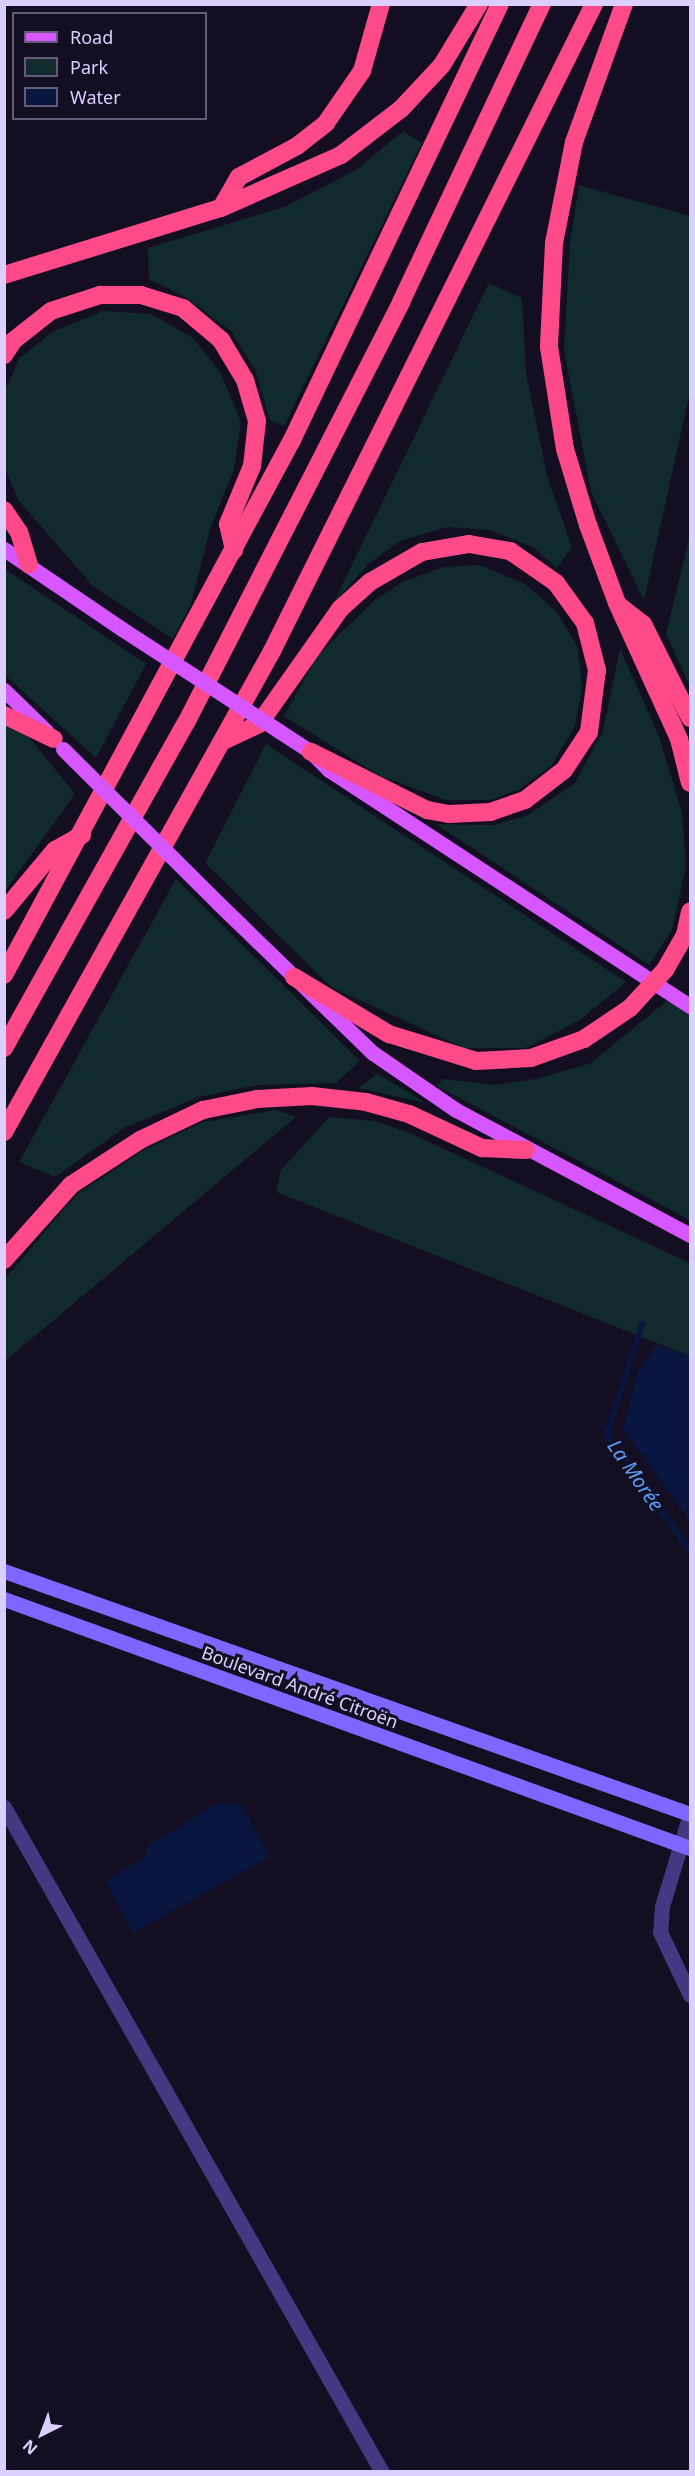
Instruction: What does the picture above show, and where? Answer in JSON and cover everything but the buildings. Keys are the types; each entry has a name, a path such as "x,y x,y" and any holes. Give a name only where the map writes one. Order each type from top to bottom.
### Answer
{"highway":[{"path":"221,208 239,177 297,146 326,123 362,71 381,4"},
{"path":"4,275 221,208 341,155 401,109 442,65 478,4"},
{"path":"4,975 82,835 292,440 500,4"},
{"path":"4,1048 186,723 401,302 542,4"},
{"path":"4,1132 225,740 435,330 594,4"},
{"path":"624,4 574,142 554,243 549,347 566,449 617,603 679,740 690,783"},
{"path":"4,355 14,341 51,311 100,295 141,295 183,308 221,340 245,380 257,421 252,466 228,524 234,550"},
{"path":"4,510 19,532 29,565"},
{"path":"225,740 259,724 340,609 370,582 422,552 469,544 510,551 556,583 585,623 597,670 589,732 564,770 525,800 491,812 449,814 427,810 311,752"},
{"path":"617,603 643,624 690,718"},
{"path":"4,715 59,744"},
{"path":"4,911 56,850 82,835"},
{"path":"294,977 389,1034 476,1061 531,1058 584,1039 630,1008 665,970 685,935 690,912"},
{"path":"4,1260 71,1185 140,1140 203,1110 257,1099 312,1096 366,1102 409,1114 482,1148 526,1150"}],"main road":[{"path":"4,549 311,752 329,770 690,1006"},
{"path":"4,690 373,1053 456,1110 526,1150 690,1235"},
{"name":"Boulevard André Citroën","path":"4,1571 690,1814"},
{"name":"Boulevard André Citroën","path":"4,1599 583,1811 685,1846"}],"street":[{"path":"4,1807 382,2472"},
{"path":"690,1814 685,1846 662,1906 660,1932 690,1995"}],"green space":[{"path":"403,131 422,143 284,426 270,420 256,372 231,331 185,297 149,279 148,248 284,207 356,170"},
{"path":"579,185 690,216 690,392 644,600 591,492 564,350 570,243"},
{"path":"489,283 522,298 526,373 547,476 572,547 557,568 533,547 490,530 447,527 400,541 368,564 333,604"},
{"path":"103,311 151,314 193,338 220,372 241,422 234,469 211,526 191,604 173,639 93,586 18,500 5,468 5,390 20,358 52,332"},
{"path":"690,535 690,687 666,634"},
{"path":"480,565 525,584 557,612 578,648 582,688 575,726 552,765 518,790 490,800 446,800 380,776 284,716 318,655 375,600 404,581 444,567"},
{"path":"5,569 146,664 96,758 5,675"},
{"path":"620,649 659,736 682,813 686,866 672,930 649,965 436,824 494,825 528,815 575,783 603,731"},
{"path":"5,721 24,731 75,794 5,891"},
{"path":"266,744 626,982 580,1020 526,1048 464,1048 331,987 205,863"},
{"path":"176,879 360,1061 336,1083 257,1085 198,1097 124,1128 55,1177 19,1162"},
{"path":"668,1000 690,1015 690,1220 437,1086 443,1079 495,1085 536,1079 591,1063"},
{"path":"378,1074 426,1103 358,1088"},
{"path":"276,1110 296,1117 5,1361 5,1279 76,1195 144,1150 203,1122"},
{"path":"329,1117 376,1121 412,1134 690,1263 690,1356 276,1192 281,1170"}],"water":[{"path":"656,1345 690,1356 690,1521 623,1430 637,1374"},
{"path":"215,1804 241,1804 270,1857 133,1933 105,1881 146,1857 148,1846"}],"waterway":[{"name":"La Morée","path":"642,1324 607,1434 690,1551"}]}
